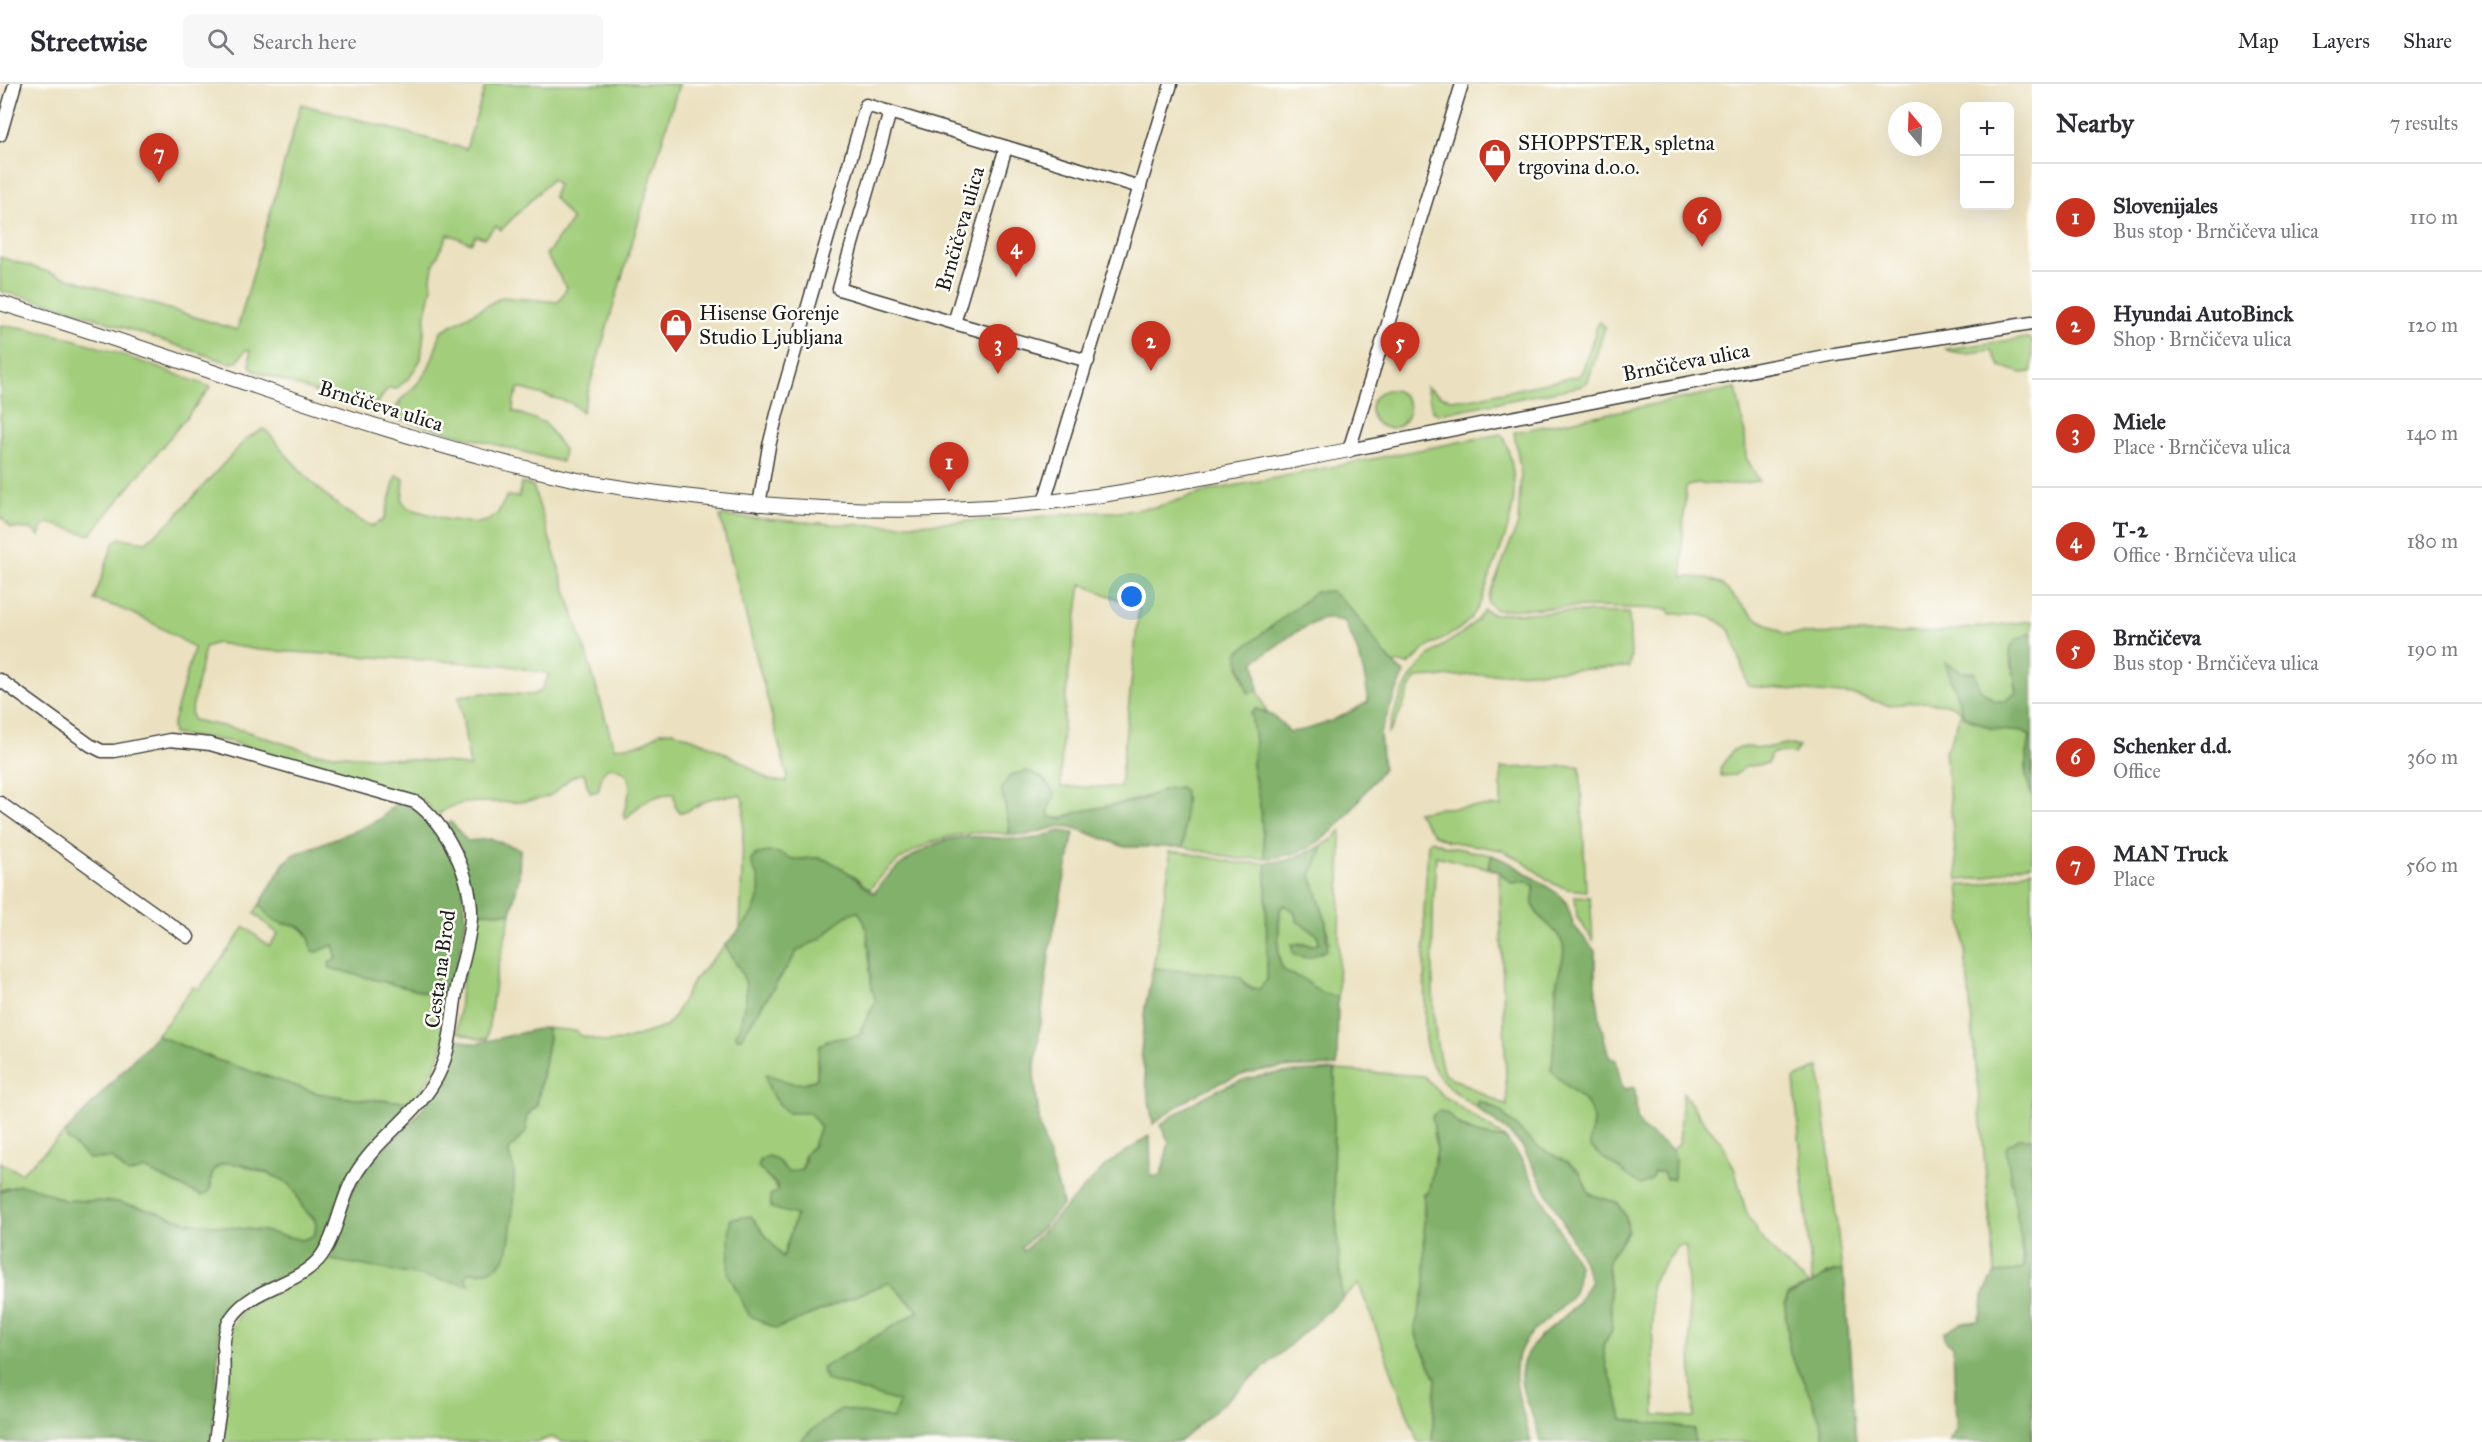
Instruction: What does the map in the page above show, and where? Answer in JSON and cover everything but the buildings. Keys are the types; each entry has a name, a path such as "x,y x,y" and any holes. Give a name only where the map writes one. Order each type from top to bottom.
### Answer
{"street":[{"path":"0,135 15,84"},
{"path":"1044,502 1171,84"},
{"path":"1349,450 1462,84"},
{"path":"759,505 778,410 866,105 1006,147"},
{"path":"890,112 839,289 954,323"},
{"name":"Brnčičeva ulica","path":"1088,361 954,323 1006,147 1140,187"},
{"name":"Brnčičeva ulica","path":"0,303 367,425 567,478 659,493 759,505 918,510 1044,502 1096,496 1349,450 1835,354 2032,323"},
{"name":"Cesta na Brod","path":"0,680 90,745 102,751 114,751 170,740 210,744 415,802 426,810 445,834 465,884 471,916 456,992 451,1034 441,1071 423,1098 362,1164 345,1195 320,1258 298,1275 243,1303 231,1319 225,1332 223,1385 215,1442"},
{"path":"0,803 189,937"}],"green space":[{"path":"486,84 679,84 582,412 571,403 519,388 514,399 513,411 545,423 564,450 562,462 398,419 391,412 396,412 397,405 401,404 399,401 416,385 427,370 441,331 502,297 558,302 567,288 546,255 572,220 553,196 558,185 552,179 501,230 496,226 484,238 476,235 471,243 448,234 433,266 421,359 410,377 396,389 388,388 374,408 364,409 255,371 250,366 250,351 246,349 237,362 229,363 60,306 0,291 0,257 237,330 301,104 466,149"},
{"path":"1599,321 1605,327 1588,381 1582,386 1439,414 1433,412 1426,387 1451,399 1471,399 1578,376 1582,372"},
{"path":"0,325 26,328 80,341 211,387 90,535 48,523 42,527 39,536 31,529 11,528 0,516"},
{"path":"2027,338 2032,340 2032,372 2022,373 2000,366 1991,350 1963,353 1946,349"},
{"path":"1736,388 1745,434 1746,457 1759,481 1728,485 1696,483 1686,487 1682,546 1683,577 1707,578 1720,583 1754,617 1785,634 1935,632 2032,621 2032,634 2028,634 2009,650 2017,692 2005,701 1995,701 1980,689 1973,672 1962,672 1946,663 1964,716 1992,729 2023,732 2030,736 2026,777 2032,796 2032,865 2017,866 1984,878 1958,880 1945,751 1950,744 1961,712 1955,707 1923,702 1888,705 1853,695 1748,686 1732,634 1720,622 1704,616 1670,614 1669,609 1580,607 1496,610 1488,603 1518,524 1521,473 1514,432"},
{"path":"1390,390 1404,395 1409,409 1404,423 1390,428 1376,423 1371,409 1376,395"},
{"path":"264,429 300,470 329,498 350,514 372,526 384,520 396,475 404,479 402,501 408,508 445,519 476,523 487,521 497,514 507,496 519,497 521,483 533,486 614,748 644,743 660,732 673,731 705,743 742,762 769,780 786,782 787,775 720,516 831,524 893,525 1119,512 1156,507 1208,491 1500,434 1503,436 1510,455 1514,489 1509,522 1478,609 1459,629 1424,650 1409,664 1397,662 1394,665 1386,659 1367,628 1315,592 1250,645 1241,649 1239,667 1248,692 1258,691 1267,712 1256,709 1251,714 1255,742 1252,765 1260,804 1265,858 1237,859 1184,847 1183,806 1186,798 1165,789 1135,800 1063,817 1050,817 1048,810 1055,794 1041,776 1003,799 1010,830 1007,834 967,834 930,843 898,862 869,890 858,879 822,858 791,859 756,854 751,860 760,884 759,898 749,919 740,930 744,802 740,795 712,798 685,812 679,812 675,806 674,794 667,794 641,805 626,819 623,816 630,783 625,773 611,767 603,773 598,791 591,793 584,773 570,778 554,793 545,797 517,802 457,805 438,815 422,800 409,795 227,741 173,734 172,726 194,648 146,620 120,608 94,600 113,544 119,538 146,542 173,519 247,438","holes":["1081,584 1139,608 1120,787 1061,787 1070,660","216,643 259,650 505,665 549,674 542,690 533,695 484,693 459,696 470,767 446,762 313,753 242,730 193,720 191,713 205,647"]},
{"path":"1331,591 1343,600 1393,664 1404,673 1380,733 1383,769 1347,815 1321,840 1286,856 1265,858 1260,804 1252,765 1255,742 1251,714 1255,709 1266,712 1290,732 1301,730 1330,721 1368,702 1367,691 1360,660 1344,621 1323,618 1296,632 1255,661 1258,691 1248,693 1237,653 1316,592"},
{"path":"1484,610 1493,614 1629,613 1631,655 1629,667 1416,678 1395,724 1388,733 1399,699 1417,668 1434,652 1467,629"},
{"path":"2032,634 2032,796 2026,777 2030,736 2023,732 1992,729 1964,716 1945,662 1962,672 1974,672 1980,689 1995,701 2005,701 2017,692 2009,650 2015,640"},
{"path":"1787,744 1799,747 1794,754 1777,752 1770,755 1769,763 1745,767 1735,775 1721,776 1720,768 1733,750"},
{"path":"1580,766 1586,891 1568,889 1554,884 1520,860 1501,850 1448,841 1434,835 1417,812 1440,808 1501,806 1501,768"},
{"path":"1026,771 1040,777 1052,789 1055,794 1048,810 1050,817 1062,819 1077,812 1141,800 1165,789 1180,787 1185,791 1184,847 1125,847 1072,827 1060,826 1027,835 1007,834 1010,830 1001,788 1011,775"},
{"path":"398,801 419,809 437,828 462,879 466,920 451,995 442,997 330,968 329,963 337,958 333,945 317,952 312,951 310,940 303,929 272,919 260,904 284,863 295,854 380,819"},
{"path":"451,822 467,841 491,839 520,849 519,877 511,913 475,912 445,826"},
{"path":"1341,830 1338,996 1333,996 1317,990 1304,979 1285,972 1280,959 1278,942 1280,909 1284,905 1290,906 1304,925 1318,935 1319,942 1314,945 1299,943 1315,955 1329,944 1326,922 1311,875 1321,854 1322,846"},
{"path":"1061,831 1074,833 1050,948 1034,1074 1040,1127 1063,1204 1021,1248 1024,1251 1105,1166 1150,1135 1151,1177 1161,1175 1169,1142 1160,1125 1205,1096 1242,1080 1264,1075 1335,1070 1333,1173 1342,1299 1179,1442 799,1442 842,1409 893,1419 899,1402 826,1380 822,1368 919,1311 889,1282 776,1329 749,1315 728,1273 730,1219 751,1216 783,1258 796,1215 771,1208 770,1195 778,1192 778,1186 758,1167 760,1160 768,1156 776,1159 788,1172 802,1169 805,1161 804,1155 813,1146 820,1126 810,1113 788,1113 772,1095 766,1074 796,1083 817,1079 819,1047 827,1040 857,1036 861,1033 876,1001 871,980 866,930 858,912 851,913 822,938 798,950 741,1038 737,1038 746,989 742,975 725,945 750,917 758,900 759,881 751,860 757,855 769,852 783,854 794,859 823,859 844,869 874,893 902,864 926,848 939,843 965,837 1030,839"},
{"path":"1432,840 1445,846 1492,855 1488,868 1436,856 1433,898 1434,1008 1438,1048 1444,1074 1507,1106 1499,872 1512,883 1527,881 1534,886 1533,905 1536,911 1557,934 1563,945 1563,958 1556,992 1551,1069 1587,1104 1591,1111 1593,1121 1590,1146 1641,1184 1653,1172 1663,1172 1673,1179 1675,1158 1672,1150 1679,1144 1683,1092 1699,1116 1722,1143 1734,1168 1746,1211 1758,1234 1782,1261 1809,1284 1788,1295 1785,1305 1790,1354 1811,1397 1823,1429 1824,1442 1695,1442 1694,1429 1622,1420 1615,1389 1606,1366 1603,1345 1612,1330 1608,1260 1628,1231 1626,1217 1618,1203 1589,1194 1580,1173 1536,1146 1499,1110 1485,1102 1476,1104 1476,1107 1456,1093 1442,1080 1431,1063 1425,1040 1424,914 1428,842","holes":["1678,1246 1686,1246 1694,1417 1655,1415 1651,1283"]},
{"path":"1322,846 1321,854 1311,875 1326,922 1327,950 1308,958 1294,955 1291,944 1314,945 1319,942 1318,935 1297,921 1294,911 1284,905 1280,909 1278,950 1281,965 1286,972 1302,978 1324,993 1338,996 1337,1066 1291,1067 1234,1077 1191,1098 1153,1124 1141,1052 1145,1007 1153,968 1232,975 1241,978 1247,987 1259,989 1267,980 1266,863 1288,860"},
{"path":"1169,852 1182,852 1237,863 1266,863 1267,980 1259,990 1232,975 1153,968 1170,860"},
{"path":"1492,855 1512,864 1560,895 1566,902 1574,926 1595,951 1595,985 1609,1057 1616,1060 1622,1087 1626,1089 1633,1087 1635,1090 1637,1118 1643,1129 1672,1150 1675,1158 1674,1179 1666,1179 1663,1172 1654,1172 1651,1180 1641,1185 1590,1146 1593,1121 1591,1111 1587,1104 1551,1069 1556,992 1563,958 1563,945 1533,904 1534,886 1527,881 1512,883 1499,872 1488,868"},
{"path":"2032,870 2032,1138 2019,1138 2021,1249 2024,1268 1995,1273 1959,885 1980,885"},
{"path":"1575,896 1590,897 1593,940 1577,917"},
{"path":"260,904 275,919 297,926 304,931 313,951 317,952 333,945 337,958 332,960 330,968 442,997 451,995 437,1063 414,1102 354,1099 317,1093 217,1060 156,1035 192,987 199,989 245,927 269,946 278,934 254,913"},
{"path":"475,912 511,913 496,976 487,1039 478,1039 457,1032 461,989"},
{"path":"858,912 866,930 871,980 876,1001 861,1028 861,1033 857,1036 827,1040 817,1062 817,1079 798,1084 778,1078 773,1098 788,1113 810,1112 820,1126 813,1146 804,1155 802,1169 788,1172 776,1159 768,1156 765,1174 796,1215 782,1259 751,1216 776,1329 889,1282 919,1312 826,1380 900,1402 893,1419 842,1409 799,1442 561,1442 552,1437 537,1442 218,1442 228,1398 229,1334 243,1309 326,1259 469,1284 465,1278 469,1272 480,1273 507,1251 514,1169 509,1162 509,1150 526,1131 527,1117 537,1106 549,1037 546,1028 576,1031 582,1036 605,1042 621,1041 665,1027 673,1018 694,980 725,945 745,982 746,998 736,1035 741,1038 798,950 822,938 851,913"},
{"path":"546,1028 549,1037 536,1106 527,1117 527,1131 509,1150 514,1172 513,1203 509,1241 502,1262 490,1270 469,1272 465,1278 470,1285 326,1259 357,1181 373,1158 416,1117 431,1096 444,1074 456,1038 470,1043 479,1043"},
{"path":"156,1035 217,1060 317,1093 354,1099 414,1102 337,1204 320,1250 301,1269 249,1292 236,1304 219,1333 211,1442 0,1442 0,1191 19,1185 32,1187 64,1200 117,1202 187,1222 263,1231 302,1240 314,1236 315,1220 302,1206 292,1187 263,1171 243,1165 226,1163 220,1165 213,1171 208,1193 202,1196 145,1169 128,1174 112,1158 89,1159 68,1140 65,1133"},
{"path":"1819,1067 1842,1271 1827,1273 1821,1279 1812,1282 1794,1079"},
{"path":"1335,1070 1424,1076 1441,1094 1506,1139 1476,1133 1450,1117 1433,1133 1437,1150 1428,1193 1424,1193 1425,1287 1415,1328 1418,1341 1436,1378 1432,1442 1418,1442 1359,1284 1342,1299 1333,1173"},
{"path":"1479,1101 1499,1110 1536,1146 1568,1163 1580,1173 1589,1194 1618,1203 1626,1217 1628,1231 1608,1260 1612,1330 1603,1345 1606,1366 1615,1389 1622,1419 1694,1429 1695,1442 1540,1442 1521,1383 1523,1363 1533,1345 1573,1308 1591,1281 1581,1256 1522,1146 1476,1107"},
{"path":"1442,1111 1472,1132 1506,1139 1521,1159 1578,1265 1577,1282 1572,1296 1532,1333 1523,1345 1517,1361 1517,1391 1531,1442 1432,1442 1436,1378 1418,1341 1415,1328 1425,1287 1424,1193 1428,1193 1437,1150 1432,1116"},
{"path":"65,1133 68,1140 97,1159 112,1158 128,1174 145,1169 190,1191 211,1188 211,1176 214,1169 220,1164 227,1163 235,1163 281,1179 293,1188 304,1209 315,1220 314,1236 302,1240 263,1231 187,1222 117,1202 64,1200 32,1187 0,1190 0,1162 21,1173"},
{"path":"2019,1138 2032,1138 2032,1442 1949,1442 1956,1430 1953,1346 1945,1340 1944,1332 1961,1323 1978,1321 1982,1311 1983,1296 1995,1273 2024,1268 2006,1149 2008,1144"},
{"path":"1834,1271 1842,1271 1845,1283 1856,1442 1824,1442 1823,1429 1811,1397 1790,1354 1785,1305 1788,1296"}],"place":[{"name":"MAN Truck","path":"159,183"},
{"name":"SHOPPSTER, spletna trgovina d.o.o.","path":"1495,184"},
{"name":"Schenker d.d.","path":"1702,247"},
{"name":"T-2","path":"1016,277"},
{"name":"Hisense Gorenje Studio Ljubljana","path":"676,354"},
{"name":"Hyundai AutoBinck","path":"1151,371"},
{"name":"Brnčičeva","path":"1400,372"},
{"name":"Miele","path":"998,374"},
{"name":"Slovenijales","path":"949,492"}]}
